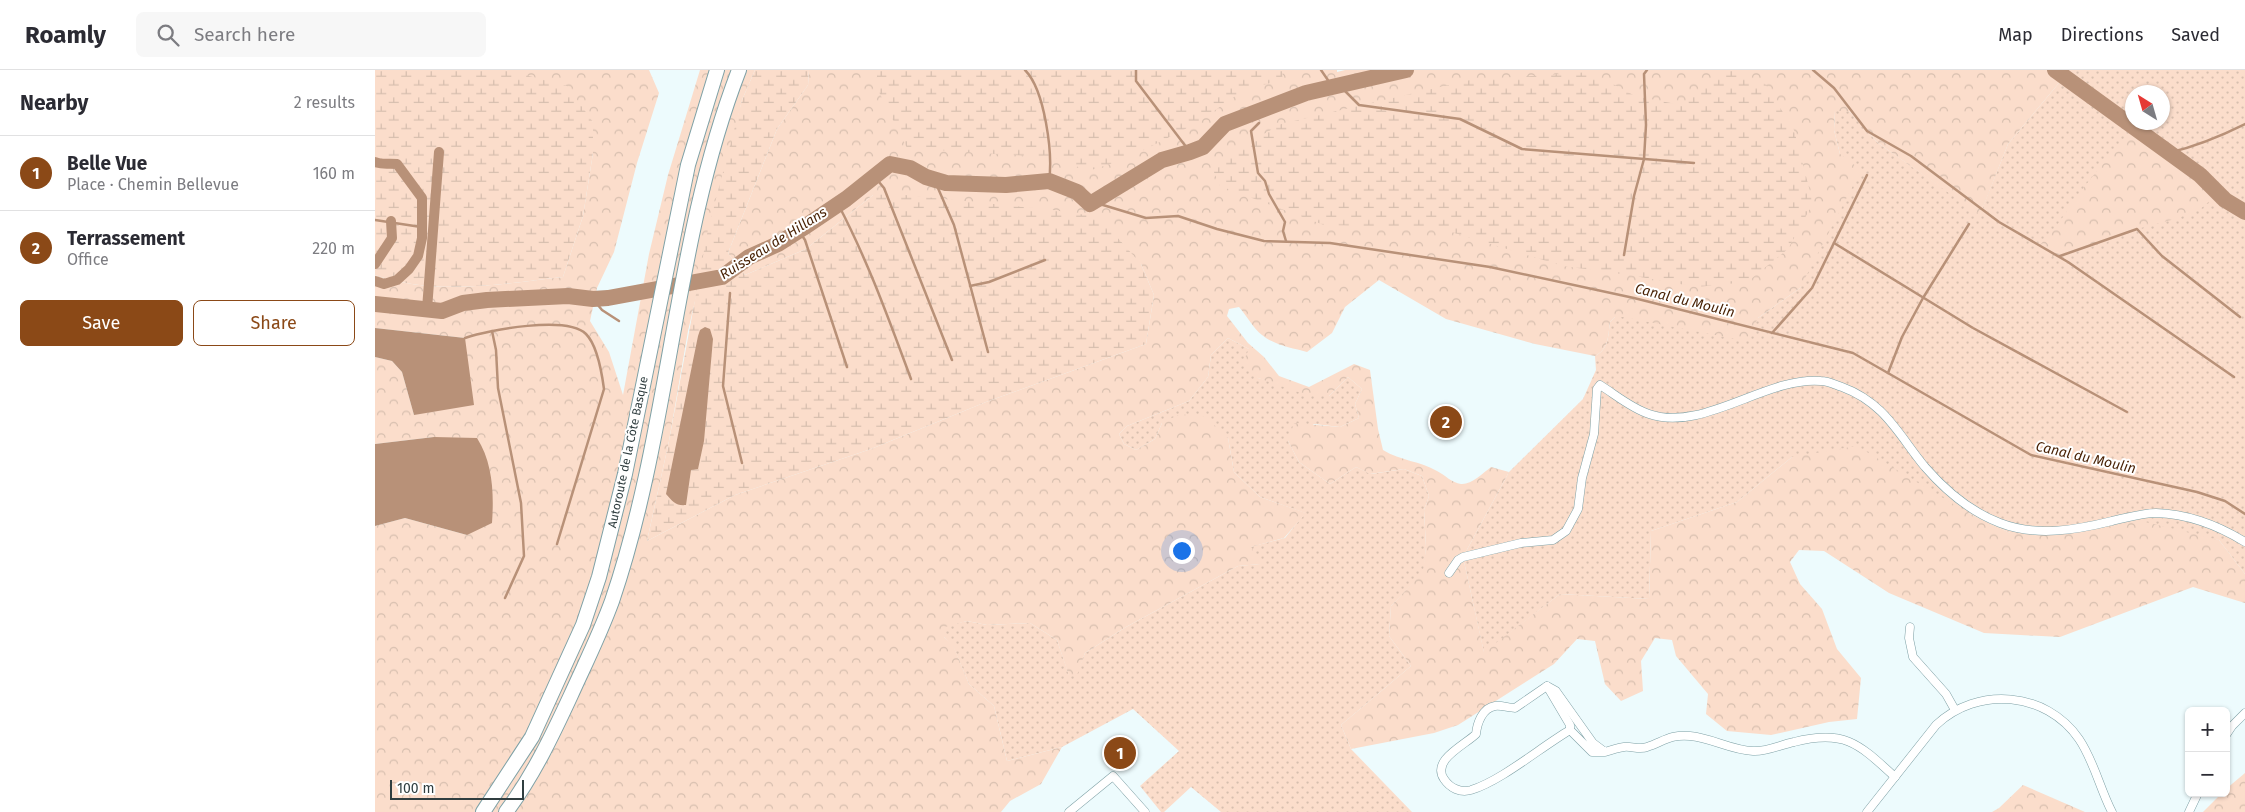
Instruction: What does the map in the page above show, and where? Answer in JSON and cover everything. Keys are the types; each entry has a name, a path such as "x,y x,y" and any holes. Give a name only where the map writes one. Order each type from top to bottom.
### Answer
{"highway":[{"name":"Autoroute de la Côte Basque","path":"483,812 532,737 586,617 599,577 625,474 687,165 717,70"},
{"name":"Autoroute de la Côte Basque","path":"506,812 548,745 603,626 612,600 643,486 683,271 707,167 739,70"}],"street":[{"path":"1449,573 1463,557 1521,543 1553,540 1566,531 1578,509 1582,478 1594,434 1597,389 1600,385 1648,414 1667,418 1699,414 1799,382 1821,381 1854,392 1872,403 1894,424 1927,468 1952,493 1977,512 2001,524 2020,528 2056,531 2083,528 2147,514 2162,513 2188,518 2218,528 2245,542"},
{"path":"1909,627 1913,657 1945,694 1955,710"},
{"path":"1547,686 1571,724 1570,730 1470,791 1458,791 1449,786 1442,777 1441,768 1446,758 1476,734 1477,722 1486,712 1495,706 1515,708 1547,686"},
{"path":"1547,686 1556,691 1593,743 1605,752"},
{"path":"1867,812 1936,725 1955,710 1981,700 2002,698 2026,702 2043,708 2069,727 2080,740 2112,812"},
{"path":"2230,730 2245,712"},
{"path":"1570,730 1592,752 1605,752 1625,747 1645,748 1667,738 1680,735 1703,738 1742,750 1756,751 1794,742 1833,738 1848,741 1862,747 1895,777"},
{"path":"1069,812 1113,776 1145,812"},
{"path":"2189,812 2196,797"}],"green space":[{"path":"375,70 506,70 567,86 593,122 593,153 583,216 563,277 492,285 445,287 421,285 375,275"},
{"path":"506,70 649,70 659,93 637,163 614,252 597,288 590,321 609,352 623,395 649,254 668,175 700,70 755,70 742,100 688,331 669,441 647,541 735,495 871,449 986,402 1146,344 1154,295 1141,264 873,195 806,249 745,275 728,253 777,129 808,85 809,70 1337,70 1337,72 1345,70 2058,70 2064,77 2008,144 1980,215 1878,143 1849,111 1835,111 1834,130 1840,154 1861,170 1800,288 1758,318 1746,341 1615,317 1610,322 1608,337 1603,350 1595,356 1535,344 1446,319 1379,280 1345,307 1332,333 1307,352 1283,346 1262,335 1239,307 1229,309 1227,316 1248,343 1264,357 1279,376 1309,387 1354,364 1370,370 1378,429 1383,450 1397,457 1431,468 1452,481 1461,484 1473,481 1491,467 1509,472 1463,557 1484,652 1560,594 1649,599 1651,531 1737,502 1792,457 1857,446 1968,513 2010,533 2060,535 2137,520 2219,540 2245,574 2245,603 2193,587 2060,637 1984,633 1889,593 1824,551 1799,550 1790,562 1800,584 1822,609 1837,649 1861,678 1857,719 1829,722 1771,735 1727,731 1706,714 1708,694 1676,656 1672,640 1655,638 1641,661 1643,691 1621,701 1605,684 1595,641 1577,639 1554,664 1458,725 1434,733 1351,749 1341,725 1411,666 1389,636 1391,606 1423,572 1426,547 1424,510 1429,496 1422,476 1404,469 1370,474 1356,467 1330,484 1299,462 1288,441 1294,423 1340,427 1359,418 1355,404 1362,389 1348,377 1329,396 1310,396 1258,378 1242,364 1249,349 1228,338 1211,355 1208,377 1189,401 1127,426 1119,434 1124,444 1136,450 1155,439 1162,423 1178,415 1198,414 1207,418 1228,438 1234,472 1260,497 1306,513 1284,538 1251,547 1261,564 1238,566 1126,627 1085,653 1077,675 1069,676 1057,640 1030,623 987,625 967,621 945,627 944,637 953,645 969,684 994,706 1007,761 1062,747 1041,784 1010,801 1001,812 375,812 375,526 405,518 467,535 434,437 375,444 375,357 392,361 402,372 414,415 465,338 375,328 375,275 421,285 445,287 492,285 563,277 583,216 593,153 593,122"},
{"path":"755,70 809,70 808,85 777,129 728,253 745,275 806,249 873,195 895,194 1053,210 1099,217 1141,264 1154,295 1146,344 986,402 871,449 735,495 647,541 669,441 708,229 742,100"},
{"path":"878,70 1283,70 1282,79 1241,92 1197,123 1126,159 1088,171 1056,158 907,148 876,86"},
{"path":"1723,70 1730,70 1764,82 1794,130 1813,203 1788,249 1747,282 1697,287 1563,266 1438,228 1324,225 1220,186 1211,165 1281,124 1470,80 1591,72 1635,96 1681,105"},
{"path":"2058,70 2245,70 2245,574 2219,540 2093,530 2058,536 2012,534 1968,513 1792,457 1737,502 1651,531 1649,599 1560,594 1484,653 1463,557 1509,472 1583,399 1596,370 1595,356 1603,350 1608,337 1610,322 1615,317 1758,318 1800,288 1840,154 1834,130 1835,111 1849,111 1878,143 1980,214 2008,144 2064,77"},
{"path":"2134,130 2136,130 2200,175 2219,193 2199,210 2175,219 2137,229 2105,243 2048,258 2039,246 2112,154"},
{"path":"1228,338 1249,349 1258,378 1329,396 1348,377 1362,389 1355,404 1359,418 1340,427 1314,424 1288,441 1299,462 1330,484 1356,467 1371,474 1404,469 1422,476 1429,496 1424,510 1426,547 1424,572 1391,606 1389,636 1411,666 1341,725 1351,749 1412,812 1221,812 1191,787 1164,812 1161,812 1140,786 1179,751 1133,709 1062,747 1007,761 994,706 969,684 953,646 944,637 944,626 967,621 987,625 1030,623 1057,640 1069,675 1076,675 1085,653 1126,627 1238,566 1260,564 1250,547 1285,538 1305,513 1260,497 1234,472 1228,438 1162,423 1155,439 1136,450 1124,444 1119,434 1127,426 1189,401 1208,377 1211,355"},
{"path":"2245,773 2245,812 2203,812 2218,797 2230,797 2230,786"},
{"path":"2023,785 2085,812 1992,812 1999,808"}],"shaded area":[{"path":"705,327 710,329 713,339 704,441 698,469 691,470 686,505 680,505 666,494 698,336 700,330"},
{"path":"375,328 465,338 474,405 414,415 402,372 392,361 375,357"},
{"path":"434,437 477,438 486,458 491,479 492,523 467,535 405,518 375,526 375,444"}],"waterway":[{"path":"1025,70 1038,92 1046,123 1050,155 1049,181"},
{"path":"1136,70 1136,81 1190,152"},
{"path":"1321,70 1332,86"},
{"name":"Ruisseau de Hillans","path":"375,304 442,311 463,303 487,300 568,296 593,299 608,298 722,277 749,257 778,244 803,228 846,199 890,164 910,168 926,177 946,183 1006,185 1049,181 1077,192 1090,204 1162,160 1203,147 1225,124 1306,93 1406,70"},
{"path":"1624,255 1634,196 1644,159 1646,125 1644,74 1647,70"},
{"path":"1813,70 1834,88 1867,131 1911,156 1999,222 2068,262 2234,377"},
{"path":"2055,70 2200,175 2225,200 2245,212"},
{"path":"1338,84 1359,105 1460,119 1522,149 1694,163"},
{"path":"1259,123 1251,131 1258,173 1265,181 1269,194 1285,222 1283,231 1286,241"},
{"path":"2168,153 2208,141 2245,124"},
{"path":"427,309 439,152"},
{"path":"375,162 397,164 422,198 422,238 418,256 409,269 397,280 384,284 375,281"},
{"path":"1772,333 1812,288 1867,175"},
{"path":"874,176 884,188 952,360"},
{"path":"934,179 954,225 988,352"},
{"path":"838,204 868,269 911,379"},
{"name":"Canal du Moulin","path":"1090,204 1103,205 1146,218 1178,216 1217,229 1264,241 1330,243 1490,267 1634,298 1853,353 2031,455 2197,492 2225,501 2245,514"},
{"path":"375,220 421,227"},
{"path":"375,264 392,238 391,221"},
{"path":"1888,373 1902,337 1923,298 1969,224"},
{"path":"2060,256 2137,229 2162,256 2240,317"},
{"path":"799,231 805,240 847,367"},
{"path":"1834,243 1973,328 2127,412"},
{"path":"970,286 989,282 1045,260"},
{"path":"730,293 723,386 742,463"},
{"path":"593,299 602,310 619,321"},
{"path":"465,338 509,328 562,325 576,328 586,334 593,345 604,389 557,544"},
{"path":"492,331 496,350 498,388 521,503 524,556 505,598"}],"place":[{"name":"Terrassement","path":"1446,422"},
{"name":"Belle Vue","path":"1120,753"}]}
